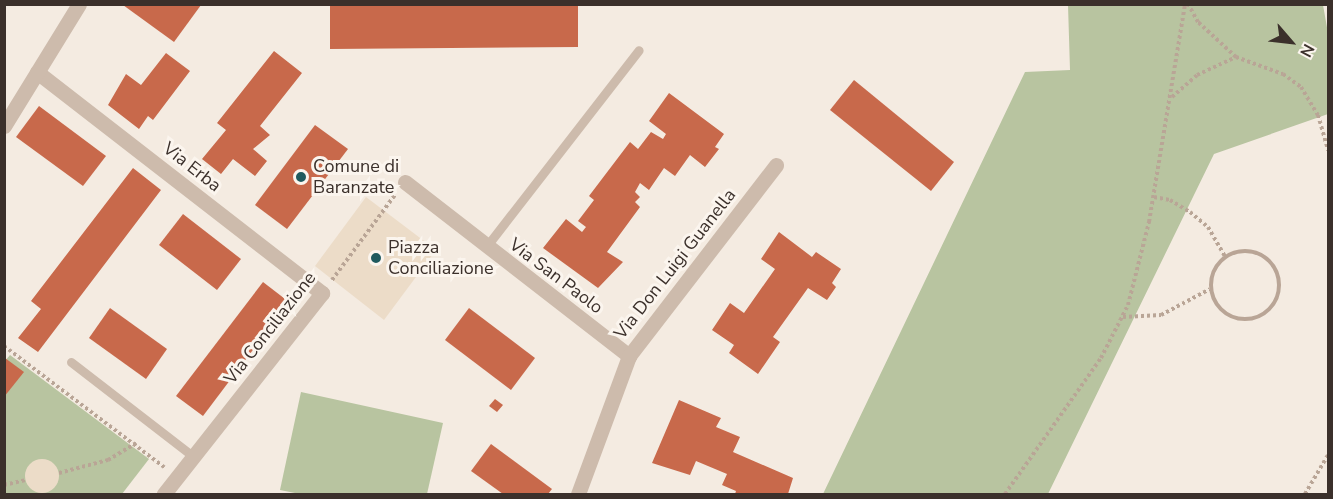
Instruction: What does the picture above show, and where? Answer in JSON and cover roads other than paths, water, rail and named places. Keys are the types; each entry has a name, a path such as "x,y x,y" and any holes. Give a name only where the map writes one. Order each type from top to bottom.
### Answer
{"street":[{"path":"4,126 79,4"},
{"name":"Via Erba","path":"37,72 322,293"},
{"name":"Via Don Luigi Guanella","path":"579,495 629,356 776,165"},
{"name":"Via San Paolo","path":"405,182 629,356"},
{"name":"Via Conciliazione","path":"164,495 322,293"}],"lane":[{"path":"486,247 639,50"},
{"path":"71,362 194,457"}],"place":[{"name":"Comune di Baranzate","path":"301,177"},
{"name":"Piazza Conciliazione","path":"376,258"}]}
